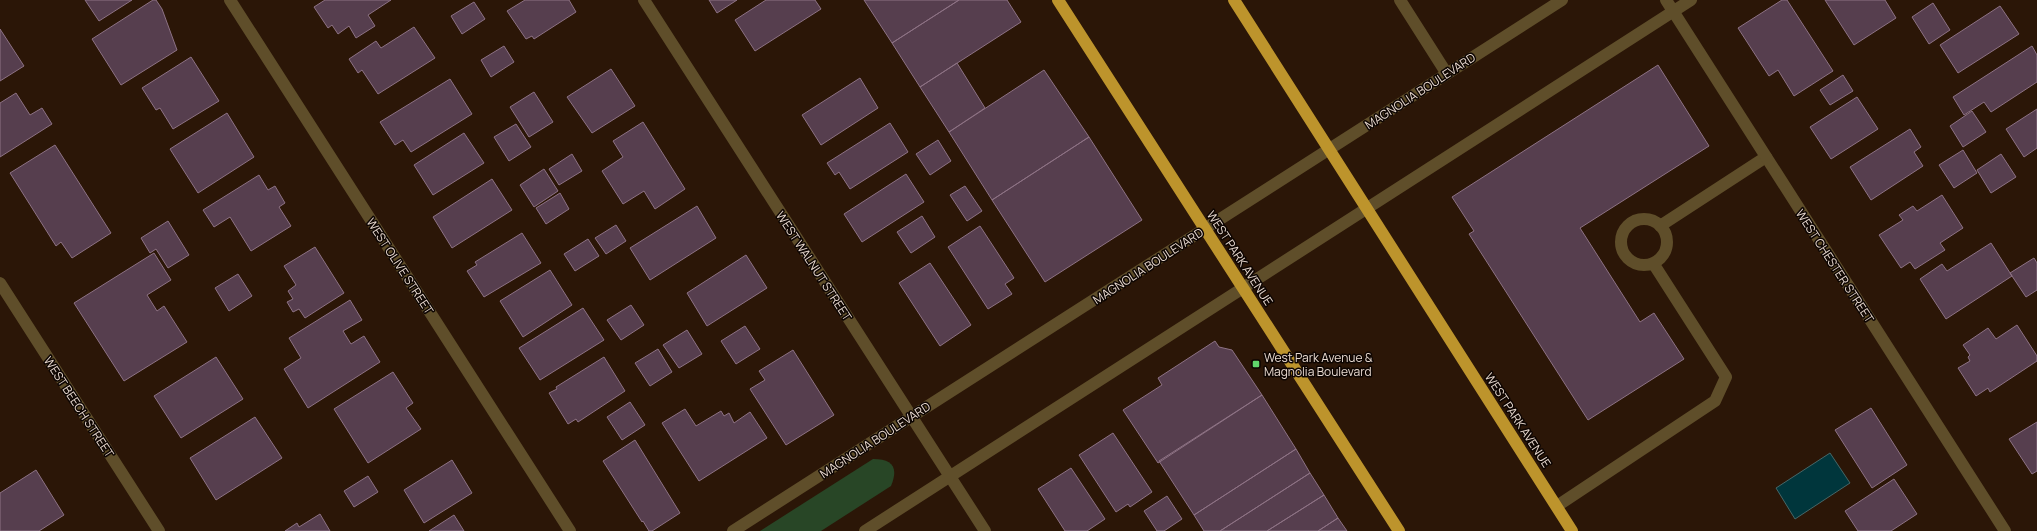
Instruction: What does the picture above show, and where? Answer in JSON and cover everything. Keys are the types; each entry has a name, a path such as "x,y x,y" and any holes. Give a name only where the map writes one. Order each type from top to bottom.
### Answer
{"highway":[{"name":"WEST PARK AVENUE","path":"1058,0 1399,531"},
{"name":"WEST PARK AVENUE","path":"1234,0 1572,531"}],"street":[{"name":"WEST OLIVE STREET","path":"230,0 570,531"},
{"name":"WEST WALNUT STREET","path":"644,0 985,531"},
{"path":"1400,0 1447,74"},
{"name":"MAGNOLIA BOULEVARD","path":"733,531 1562,0"},
{"name":"WEST CHESTER STREET","path":"1666,0 2005,531"},
{"path":"865,531 1691,0"},
{"path":"1660,226 1766,157"},
{"path":"1640,219 1647,219 1660,226 1667,239 1666,246 1659,259 1653,263 1638,264 1631,261 1625,255 1621,240 1622,233 1627,226 1640,219"},
{"path":"1557,506 1715,401 1726,377 1653,263"},
{"name":"WEST BEECH STREET","path":"0,283 158,531"}],"green space":[{"path":"873,459 880,459 892,465 894,474 891,486 821,531 760,531"}],"water":[{"path":"1830,453 1850,483 1795,519 1776,488"}],"building":[{"path":"85,0 132,0 99,21"},
{"path":"153,0 156,0 162,9 177,50 121,85 92,39"},
{"path":"325,0 391,0 368,15 375,26 356,38 349,26 338,34 332,25 328,28 314,7"},
{"path":"525,0 569,0 576,12 534,39 532,36 526,39 507,11"},
{"path":"709,0 737,0 717,13"},
{"path":"766,0 815,0 821,9 755,51 735,20"},
{"path":"864,0 959,0 892,43"},
{"path":"959,0 1007,0 1021,22 920,87 892,43"},
{"path":"1782,0 1787,0 1833,71 1794,96 1778,70 1769,76 1738,28"},
{"path":"1825,0 1885,0 1896,18 1854,45"},
{"path":"474,2 485,19 462,34 451,16"},
{"path":"1933,3 1950,30 1929,44 1912,17"},
{"path":"2000,6 2019,34 1958,73 1940,45"},
{"path":"414,27 435,58 378,94 362,70 358,73 349,59 376,41 381,48"},
{"path":"0,29 24,66 0,81"},
{"path":"504,46 514,62 491,77 481,60"},
{"path":"2032,46 2037,55 2037,82 1991,112 1984,102 1964,115 1953,97"},
{"path":"191,57 219,101 173,129 160,108 156,110 142,88"},
{"path":"957,63 985,108 949,132 920,87"},
{"path":"1658,65 1709,146 1580,228 1640,322 1654,313 1684,359 1588,420 1469,234 1474,231 1452,197"},
{"path":"611,69 635,106 592,133 567,97"},
{"path":"1044,70 1089,137 992,200 949,132"},
{"path":"1843,75 1853,91 1830,105 1820,90"},
{"path":"860,78 878,108 821,145 802,115"},
{"path":"450,79 472,114 411,152 403,140 395,145 380,122"},
{"path":"534,92 553,122 529,137 510,107"},
{"path":"16,93 30,115 42,108 52,124 0,157 0,103"},
{"path":"1857,97 1878,129 1831,159 1810,127"},
{"path":"2037,109 2037,148 2024,157 2006,129"},
{"path":"1972,111 1986,132 1963,147 1950,126"},
{"path":"227,113 254,157 198,193 170,149"},
{"path":"643,122 685,189 655,209 644,191 623,204 602,171 623,157 613,141"},
{"path":"890,123 908,152 850,189 839,172 835,175 827,163"},
{"path":"516,124 531,147 509,161 494,137"},
{"path":"1910,129 1921,147 1914,152 1923,166 1871,200 1850,167"},
{"path":"464,133 484,163 433,195 414,165"},
{"path":"1089,137 1142,220 1045,282 992,200"},
{"path":"938,140 951,161 930,175 916,154"},
{"path":"55,145 111,233 72,258 61,242 56,246 10,173"},
{"path":"1963,150 1977,173 1954,188 1939,165"},
{"path":"572,154 582,171 559,185 549,169"},
{"path":"2001,154 2016,177 1991,193 1977,170"},
{"path":"544,169 558,191 534,207 520,185"},
{"path":"906,174 924,202 862,242 844,214"},
{"path":"259,175 268,190 275,186 285,203 279,207 291,226 251,251 230,217 214,227 203,210"},
{"path":"492,179 512,210 452,248 433,217"},
{"path":"965,186 982,211 967,221 950,195"},
{"path":"560,193 569,209 546,224 536,208"},
{"path":"1942,195 1963,228 1940,243 1945,250 1915,269 1910,262 1901,268 1879,235 1903,220 1899,215 1913,206 1917,211"},
{"path":"697,206 716,238 650,280 630,248"},
{"path":"922,216 935,237 911,253 897,232"},
{"path":"168,221 189,255 168,268 156,249 150,253 141,238"},
{"path":"616,225 626,241 606,254 595,238"},
{"path":"980,226 1014,278 1005,284 1012,294 988,309 948,247"},
{"path":"522,233 541,263 484,297 467,271 477,265 475,262"},
{"path":"588,239 599,256 575,271 564,254"},
{"path":"1991,243 2012,276 1946,319 1920,279 1942,264 1947,271"},
{"path":"315,247 344,293 305,318 299,309 293,312 287,302 293,299 288,291 296,285 284,266"},
{"path":"154,253 171,280 147,295 157,311 164,306 187,342 124,381 74,303"},
{"path":"746,255 767,288 707,326 687,293"},
{"path":"2034,258 2037,263 2037,290 2026,297 2010,273"},
{"path":"930,263 971,325 940,346 899,283"},
{"path":"550,270 572,305 523,337 500,301"},
{"path":"238,274 252,296 229,311 215,288"},
{"path":"350,300 362,320 343,331 351,344 364,336 380,362 308,408 284,369 301,358 289,338"},
{"path":"631,305 644,325 621,340 607,320"},
{"path":"583,308 604,340 540,380 519,348"},
{"path":"2017,325 2037,356 2037,361 1990,392 1988,388 1976,396 1958,368 1970,361 1968,357 1970,355 1963,345 1988,328 1996,339"},
{"path":"745,326 760,349 736,364 721,341"},
{"path":"687,330 702,354 679,368 663,345"},
{"path":"1215,341 1219,347 1232,350 1262,395 1158,463 1123,410 1162,385 1158,378"},
{"path":"658,349 672,372 650,386 635,363"},
{"path":"793,350 834,415 786,445 750,389 765,380 759,371"},
{"path":"216,357 243,399 181,438 154,396"},
{"path":"604,357 625,391 578,422 576,419 568,424 549,393"},
{"path":"393,372 413,403 406,408 421,429 368,463 334,409"},
{"path":"1262,395 1296,449 1194,515 1159,461"},
{"path":"630,402 645,425 622,440 607,417"},
{"path":"1871,408 1907,465 1872,488 1835,430"},
{"path":"685,409 696,426 721,411 724,416 729,413 734,423 750,412 767,438 699,481 662,423"},
{"path":"255,417 282,458 216,500 190,458"},
{"path":"2037,422 2037,471 2032,474 2009,439"},
{"path":"1113,433 1152,492 1130,507 1128,504 1116,512 1079,455"},
{"path":"635,440 680,513 652,531 649,531 643,521 642,522 603,461"},
{"path":"1296,449 1310,473 1220,531 1204,531 1194,515"},
{"path":"452,460 472,493 424,523 404,490"},
{"path":"1071,468 1105,519 1087,531 1065,531 1038,489"},
{"path":"36,470 64,515 39,531 0,531 0,493"},
{"path":"1310,473 1324,495 1267,531 1220,531"},
{"path":"368,476 378,492 354,507 344,491"},
{"path":"1894,479 1917,514 1891,531 1858,531 1845,511"},
{"path":"1324,495 1338,518 1318,531 1267,531"},
{"path":"1167,496 1182,519 1164,531 1157,531 1144,511"},
{"path":"320,514 330,531 285,531 297,523 299,527"},
{"path":"454,515 464,531 429,531"},
{"path":"1338,518 1347,531 1318,531"}],"place":[{"name":"West Park Avenue & Magnolia Boulevard","path":"1256,364"}]}
